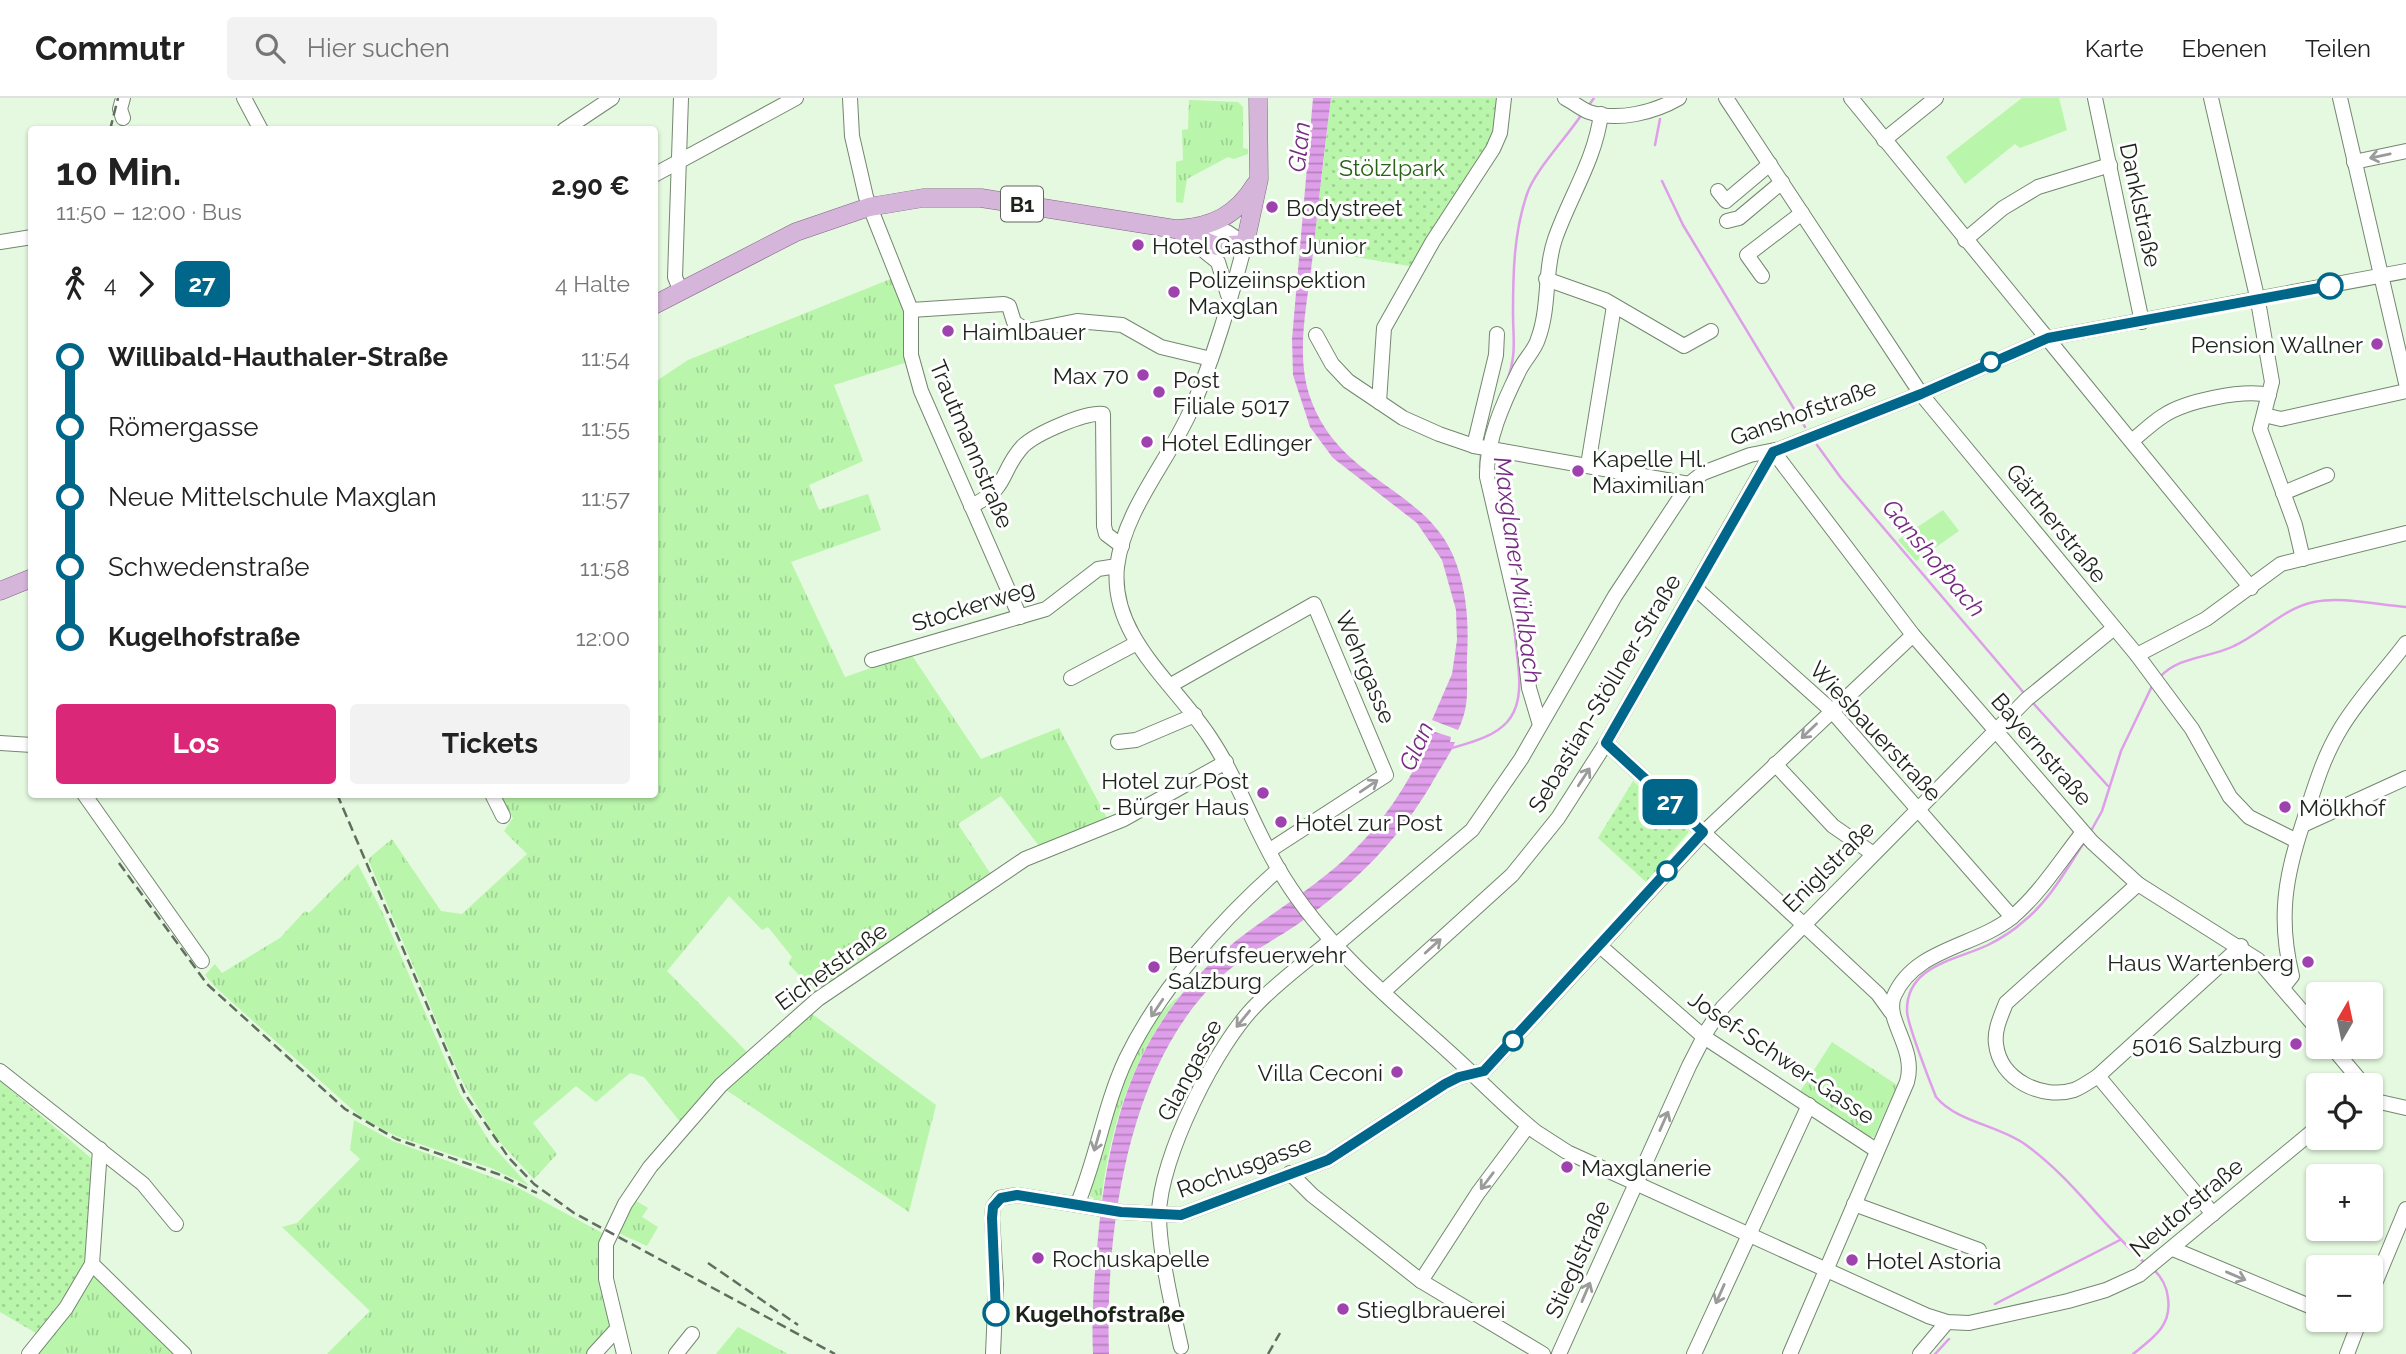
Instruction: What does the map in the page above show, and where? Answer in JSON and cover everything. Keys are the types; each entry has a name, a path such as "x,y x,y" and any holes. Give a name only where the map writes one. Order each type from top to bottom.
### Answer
{"main road":[{"path":"1245,244 1259,179 1258,98"},
{"name":"B1","path":"658,303 796,232 869,207 923,198 981,198 1175,229 1193,228 1209,225 1235,211 1259,179"},
{"name":"B1","path":"1175,229 1217,246 1245,244"},
{"path":"0,591 28,580"}],"street":[{"path":"123,98 120,109 123,118"},
{"path":"244,98 259,126"},
{"path":"570,126 612,98"},
{"path":"681,98 677,164 676,277 681,292"},
{"path":"658,173 796,98"},
{"name":"Trautmannstraße","path":"850,98 852,136 869,207 911,310 911,355 921,391 1020,617"},
{"path":"1379,402 1384,328 1433,241 1493,149 1500,133 1504,98"},
{"path":"1565,98 1588,112 1601,114 1660,109 1679,98"},
{"name":"Gärtnerstraße","path":"1726,98 1921,394 2137,655 2212,760 2231,797 2249,817 2295,840"},
{"path":"1850,98 2133,440 2251,588"},
{"path":"1884,140 1936,98"},
{"name":"Danklstraße","path":"2095,98 2142,322"},
{"path":"2211,98 2258,301 2272,382 2260,429 2304,559"},
{"path":"2340,98 2406,383"},
{"path":"1482,447 1520,369 1538,340 1546,279 1555,239 1594,153 1601,114"},
{"path":"2354,162 2406,151"},
{"path":"1718,191 1726,201 1770,164"},
{"path":"1965,240 2003,208 2038,187 2110,165"},
{"path":"1727,221 1739,218 1782,182"},
{"path":"1762,276 1747,255 1802,213"},
{"name":"B1","path":"1193,228 1227,232 1245,244"},
{"path":"1175,229 1218,262 1228,287 1229,301"},
{"path":"0,242 28,238"},
{"path":"1245,244 1211,359 1181,432 1133,515 1122,545 1117,566 1117,593 1125,621 1137,643 1195,715 1226,762 1279,869 1311,917 1333,944 1528,1126 1567,1152 1947,1322 1920,1354"},
{"name":"Ganshofstraße","path":"1689,484 1715,468 1750,455 1773,452 1921,394 2048,338 2258,301 2406,271"},
{"path":"1546,279 1614,306 1674,343 1684,346 1711,331"},
{"path":"911,310 1004,304 1009,306 1014,322 1027,331 1077,321 1122,325 1161,347 1211,359"},
{"path":"1588,465 1614,306"},
{"path":"1497,334 1482,447 1523,632 1530,688 1540,725"},
{"path":"1317,335 1338,373 1379,402 1438,434 1482,447 1689,484"},
{"path":"2133,440 2164,415 2177,409 2252,391 2269,395"},
{"path":"2264,415 2281,419 2406,391"},
{"path":"971,506 995,492 1017,454 1031,440 1081,417 1103,414 1104,526 1106,534 1122,545"},
{"name":"Sebastian-Stöllner-Straße","path":"1383,992 1532,852 1606,743 1773,452"},
{"name":"Bayernstraße","path":"1773,452 1913,635 2087,836 2138,884 2242,946 2284,986 2306,1014"},
{"path":"2283,493 2327,475"},
{"name":"Glangasse","path":"1181,1347 1159,1216 1167,1171 1182,1129 1237,1026 1256,1004 1472,830 1504,787 1615,596 1689,484"},
{"path":"2137,655 2181,634 2251,588 2281,564 2406,533"},
{"name":"Stockerweg","path":"872,660 1020,617 1056,603 1098,569 1117,566"},
{"name":"Wiesbauerstraße","path":"1695,588 1831,710 2012,917"},
{"name":"Wehrgasse","path":"1171,685 1314,604 1386,775 1270,850"},
{"name":"Eniglstraße","path":"1636,1184 1703,1037 1723,1007 1872,853 2027,699 2114,628"},
{"name":"Rochusgasse","path":"993,1354 996,1284 992,1212 998,1200 1009,1195 1121,1212 1181,1215 1343,1152 1445,1084 1484,1071 1703,832 1913,635"},
{"path":"1070,678 1137,643"},
{"path":"2284,986 2292,976 2284,932 2286,896 2295,840 2303,825 2312,791 2342,726 2406,643"},
{"path":"1118,742 1136,740 1195,715"},
{"path":"0,743 28,745"},
{"path":"1606,743 1878,995 1891,1012 1909,1054 1911,1068 1790,1354"},
{"name":"Eichetstraße","path":"624,1354 603,1264 606,1244 617,1218 676,1135 765,1044 817,999 1025,859 1124,819 1226,762"},
{"path":"1775,764 1833,826 1872,853"},
{"path":"2303,825 2406,778"},
{"path":"87,798 202,961"},
{"path":"494,798 503,816"},
{"path":"1891,1012 1894,995 1920,963 1970,942 2012,917 2087,836"},
{"path":"1077,1205 1104,1116 1135,1042 1169,991 1219,929 1279,869"},
{"path":"2138,884 2006,1003 1997,1026 1996,1044 2001,1060 2011,1075 2027,1086 2043,1092 2063,1092 2077,1089 2098,1076 2242,946"},
{"name":"Josef-Schwer-Gasse","path":"1600,946 1703,1037 1877,1150"},
{"path":"2341,1059 2353,1073"},
{"path":"2347,1066 2347,1073"},
{"path":"0,1071 143,1184 176,1224"},
{"path":"2098,1076 2213,1214"},
{"path":"2383,1101 2406,1108"},
{"path":"1694,1354 1747,1234 1809,1105"},
{"path":"1421,1281 1478,1193 1528,1126"},
{"name":"Neutorstraße","path":"1947,1322 1969,1323 2106,1290 2150,1267 2306,1137"},
{"path":"29,1354 66,1308 92,1264 100,1149"},
{"path":"1290,1173 1312,1195 1421,1281 1543,1354"},
{"name":"Stieglstraße","path":"1559,1354 1636,1184"},
{"path":"1854,1204 1979,1250"},
{"path":"2383,1264 2406,1209"},
{"path":"2173,1249 2306,1305"},
{"path":"92,1264 184,1354"},
{"path":"594,1354 617,1329"},
{"path":"2347,1354 2356,1332"},
{"path":"676,1354 692,1334"}],"green space":[{"name":"Stölzlpark","path":"1331,98 1498,98 1496,132 1415,267 1313,250"},
{"path":"2022,98 2059,98 2067,130 2020,148 2015,144 1965,184 1946,157"},
{"path":"1189,100 1238,102 1243,107 1243,148 1248,149 1248,154 1234,159 1228,157 1187,179 1183,203 1176,202 1176,162 1183,160 1182,130 1188,129"},
{"path":"893,278 905,308 904,341 908,362 834,385 863,461 809,485 819,510 868,494 881,530 791,562 845,677 911,654 981,759 1059,728 1108,820 1039,846 1001,796 958,824 992,876 817,995 788,963 792,957 768,927 762,930 729,896 667,971 750,1055 681,1123 644,1077 630,1073 596,1102 576,1086 533,1123 557,1154 534,1179 496,1138 461,1079 368,859 392,839 441,911 462,914 527,854 504,831 513,818 501,798 658,798 658,380 688,360"},
{"path":"1943,510 1959,531 1916,561 1898,540"},
{"path":"1633,781 1689,832 1646,882 1598,838"},
{"path":"358,864 383,914 460,1094 491,1144 529,1186 491,1168 396,1136 363,1119 215,987 205,975 215,964 222,973 280,938 305,911 309,913"},
{"path":"1180,996 1149,1042 1126,1093 1110,1148 1101,1203 1090,1196 1091,1185 1123,1082 1148,1032 1163,1011"},
{"path":"808,1011 936,1105 909,1212 723,1088"},
{"path":"1832,1042 1897,1085 1874,1137 1868,1137 1800,1092"},
{"path":"0,1081 91,1158 87,1265 41,1336 0,1312"},
{"path":"354,1120 393,1141 511,1184 606,1235 613,1326 590,1354 327,1354 370,1311 282,1227 297,1223 360,1159 350,1150"},
{"path":"633,1199 648,1208 642,1217 658,1227 647,1246 614,1231"},
{"path":"96,1274 176,1354 34,1354 90,1276"},
{"path":"738,1327 788,1354 716,1354"}],"shaded area":[{"path":"1313,98 1331,98 1304,328 1305,378 1322,422 1338,445 1420,512 1438,530 1452,553 1464,591 1468,631 1467,695 1458,730 1432,720 1452,674 1457,640 1456,610 1442,560 1417,523 1333,458 1310,427 1293,375 1292,339"},
{"path":"1432,731 1451,737 1450,742 1455,742 1405,824 1373,861 1337,894 1224,974 1191,1010 1165,1052 1144,1100 1129,1150 1118,1203 1112,1255 1109,1354 1093,1354 1093,1306 1098,1243 1112,1143 1136,1068 1154,1034 1176,1001 1204,970 1237,940 1331,871 1363,841 1403,789"}],"waterway":[{"name":"Maxglaner Mühlbach","path":"1589,105 1594,98"},
{"name":"Maxglaner Mühlbach","path":"1507,381 1513,354 1514,267 1523,208 1537,175 1582,114"},
{"name":"Ganshofbach","path":"1655,145 1660,119"},
{"name":"Ganshofbach","path":"1662,181 1683,225 1805,427"},
{"name":"Ganshofbach","path":"1817,445 1841,478 2024,693"},
{"name":"Maxglaner Mühlbach","path":"1480,467 1481,453"},
{"path":"2160,677 2185,661 2234,646 2303,605 2336,600 2406,607"},
{"name":"Maxglaner Mühlbach","path":"1452,748 1498,730 1514,712 1519,683 1512,614"},
{"path":"2092,829 2102,811 2121,751 2153,684"},
{"name":"Ganshofbach","path":"2033,703 2108,786"},
{"path":"2083,844 2041,904 2016,928 1993,943 1948,960 1924,974 1915,983 1909,996 1908,1018 1936,1097 1956,1113 2015,1138 2043,1158 2145,1263"},
{"path":"1995,1304 2120,1240"},
{"path":"2133,1354 2160,1330 2167,1316 2166,1290 2153,1269"},
{"path":"1935,1354 1949,1339"}],"railway":[{"path":"111,126 118,98"},
{"path":"339,798 465,1094 509,1158 534,1184 574,1213 835,1354"},
{"path":"119,863 207,984 345,1109 396,1139 498,1174 537,1193"},
{"path":"708,1263 798,1325"},
{"path":"1268,1354 1280,1333"}],"bus line":[{"name":"27","path":"996,1313 992,1218 993,1207 998,1200 1017,1195 1121,1212 1181,1215 1343,1152 1445,1084 1459,1077 1484,1071 1703,832 1606,743 1773,452 1921,394 2048,338 2330,286"}],"place":[{"name":"Bodystreet","path":"1272,207"},
{"name":"Hotel Gasthof Junior","path":"1138,245"},
{"name":"Polizeiinspektion Maxglan","path":"1174,292"},
{"name":"Haimlbauer","path":"948,331"},
{"name":"Pension Wallner","path":"2377,344"},
{"name":"Max 70","path":"1143,375"},
{"name":"Post Filiale 5017","path":"1159,392"},
{"name":"Hotel Edlinger","path":"1147,442"},
{"name":"Kapelle Hl. Maximilian","path":"1578,471"},
{"name":"Hotel zur Post - Bürger Haus","path":"1263,793"},
{"name":"Mölkhof","path":"2285,807"},
{"name":"Hotel zur Post","path":"1281,822"},
{"name":"Haus Wartenberg","path":"2308,962"},
{"name":"Berufsfeuerwehr Salzburg","path":"1154,967"},
{"name":"5016 Salzburg","path":"2296,1044"},
{"name":"Villa Ceconi","path":"1397,1072"},
{"name":"Maxglanerie","path":"1567,1167"},
{"name":"Rochuskapelle","path":"1038,1258"},
{"name":"Hotel Astoria","path":"1852,1260"},
{"name":"Stieglbrauerei","path":"1343,1309"},
{"name":"Kugelhofstraße","path":"996,1313"}],"water label":[{"name":"Glan","path":"1299,147"},
{"name":"Glan","path":"1416,746"}]}
